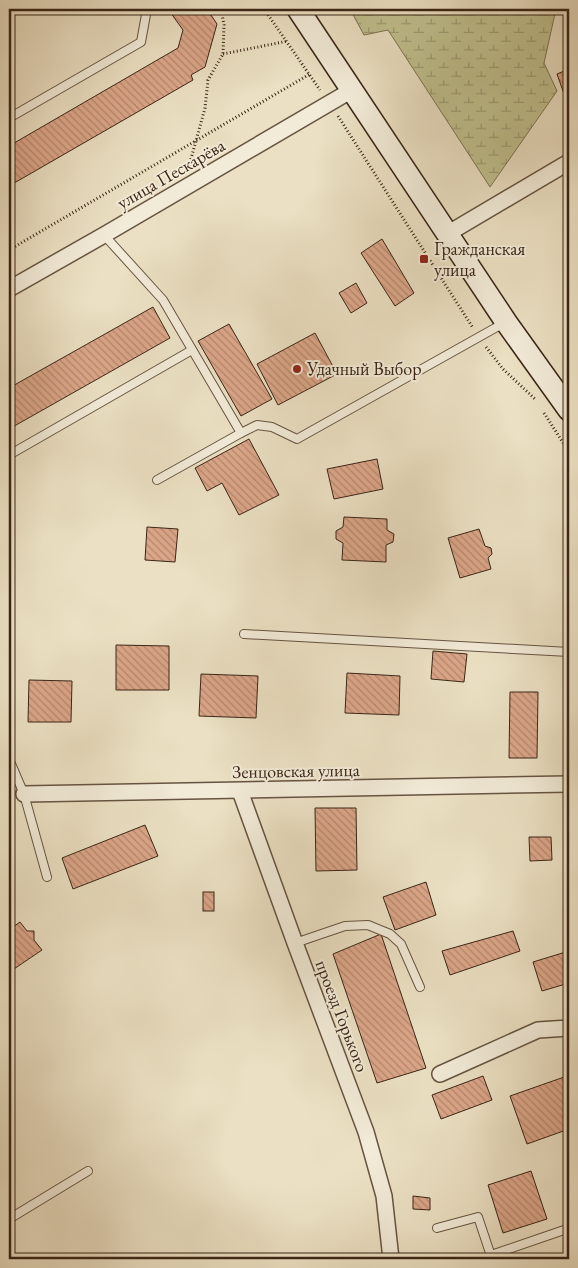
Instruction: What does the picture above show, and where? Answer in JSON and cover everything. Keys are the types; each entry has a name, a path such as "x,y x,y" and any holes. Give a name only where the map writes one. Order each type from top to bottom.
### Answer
{"main road":[{"path":"298,9 506,322 569,410"}],"street":[{"name":"улица Пескарёва","path":"9,289 352,90"},
{"path":"447,234 569,162"},
{"name":"Зенцовская улица","path":"24,794 569,784"},
{"name":"проезд Горького","path":"240,790 366,1132 384,1196 391,1259"},
{"path":"440,1074 538,1030 569,1028"}],"lane":[{"path":"9,118 140,42 147,9"},
{"path":"104,235 162,300 241,433"},
{"path":"157,480 256,425 272,427 297,439 506,322"},
{"path":"9,455 192,350"},
{"path":"244,634 569,652"},
{"path":"9,759 24,794 46,877"},
{"path":"295,943 345,926 368,925 390,934 400,944 420,987"},
{"path":"9,1219 88,1171"},
{"path":"438,1228 478,1217 492,1257 567,1229"}],"path":[{"path":"182,188 205,108 208,80 223,54 224,26 221,9"},
{"path":"264,9 310,74 479,337 503,369 537,402"},
{"path":"223,54 288,41"},
{"path":"9,250 310,74"},
{"path":"542,409 569,452"}],"green space":[{"path":"350,9 556,9 544,63 557,91 490,187 388,30 364,35"}],"building":[{"path":"168,9 212,10 209,12 217,24 205,67 191,75 193,80 9,186 9,146 178,48 183,30"},
{"path":"569,69 569,108 557,74"},
{"path":"382,239 414,293 395,306 361,253"},
{"path":"356,283 367,303 351,313 339,293"},
{"path":"153,307 170,338 9,429 9,388"},
{"path":"229,324 272,399 241,416 198,341"},
{"name":"Удачный Выбор","path":"315,333 337,374 278,405 257,364"},
{"path":"249,439 279,495 239,515 222,483 207,491 195,468"},
{"path":"377,459 383,489 334,499 327,469"},
{"path":"344,517 387,519 387,530 394,534 393,542 386,545 386,562 342,560 343,543 336,539 336,531 343,527"},
{"path":"147,527 178,529 175,562 145,560"},
{"path":"479,529 485,546 491,548 492,554 488,558 491,569 460,578 448,538"},
{"path":"116,645 169,646 169,690 116,690"},
{"path":"433,651 467,654 464,682 431,679"},
{"path":"347,673 400,676 399,715 345,713"},
{"path":"201,674 258,676 256,718 199,716"},
{"path":"29,680 72,681 71,722 28,722"},
{"path":"510,692 538,692 537,758 509,758"},
{"path":"315,808 356,808 357,870 316,871"},
{"path":"145,825 158,856 73,889 62,858"},
{"path":"529,837 551,837 552,860 530,861"},
{"path":"426,882 436,915 395,930 383,897"},
{"path":"203,892 214,892 214,911 203,911"},
{"path":"20,922 27,931 34,931 34,940 42,950 11,971 9,969 9,930"},
{"path":"513,931 520,951 450,975 442,951"},
{"path":"381,934 426,1068 377,1083 333,954"},
{"path":"569,951 569,983 542,991 533,962"},
{"path":"483,1076 492,1100 441,1119 432,1095"},
{"path":"567,1076 569,1082 569,1129 527,1144 510,1096"},
{"path":"531,1171 547,1219 503,1233 488,1185"},
{"path":"413,1196 430,1198 430,1210 413,1209"},
{"path":"475,1255 476,1259 452,1259"}],"place":[{"name":"Гражданская улица","path":"424,259"},
{"name":"Удачный Выбор","path":"297,369"}]}
